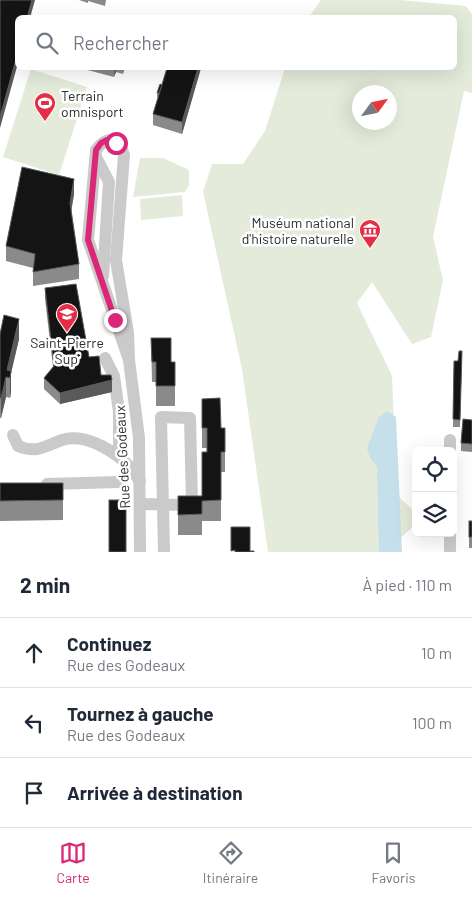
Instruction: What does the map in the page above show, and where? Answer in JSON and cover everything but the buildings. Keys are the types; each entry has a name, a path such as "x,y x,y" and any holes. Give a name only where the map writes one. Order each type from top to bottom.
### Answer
{"street":[{"name":"Rue des Godeaux","path":"129,360 88,240 96,150 101,143 107,140 115,142 121,147 124,155 116,260 128,333 129,360 139,438 140,552"},
{"path":"105,358 114,376 119,412 119,457"},
{"path":"140,504 163,505 192,505 190,418 161,417 163,505 164,552"},
{"path":"13,434 18,446 27,450 41,449 63,440 78,438 108,449 126,463 140,480"},
{"path":"30,484 119,482"},
{"path":"450,537 450,552"}],"green space":[{"path":"321,0 400,0 466,6 472,14 472,93 464,91 433,237 443,280 431,337 412,344 372,282 357,303 392,376 397,495 412,509 412,528 396,542 395,552 268,552 242,369 203,192 212,164 243,164 265,131 284,70 457,70 457,15 310,15"},
{"name":"Terrain omnisport","path":"31,70 87,87 59,175 3,157"},
{"path":"140,158 163,158 189,170 189,185 185,192 133,197"},
{"path":"182,195 183,216 141,220 140,199"}],"water":[{"path":"387,411 396,417 402,552 379,552 377,467 370,458 367,448 379,417"}],"place":[{"name":"Terrain omnisport","path":"45,122"},
{"name":"Muséum national d'histoire naturelle","path":"370,249"},
{"name":"Saint-Pierre Sup'","path":"67,333"}],"route":[{"path":"115,320 88,240 96,150 101,143 107,140 116,143"}]}
